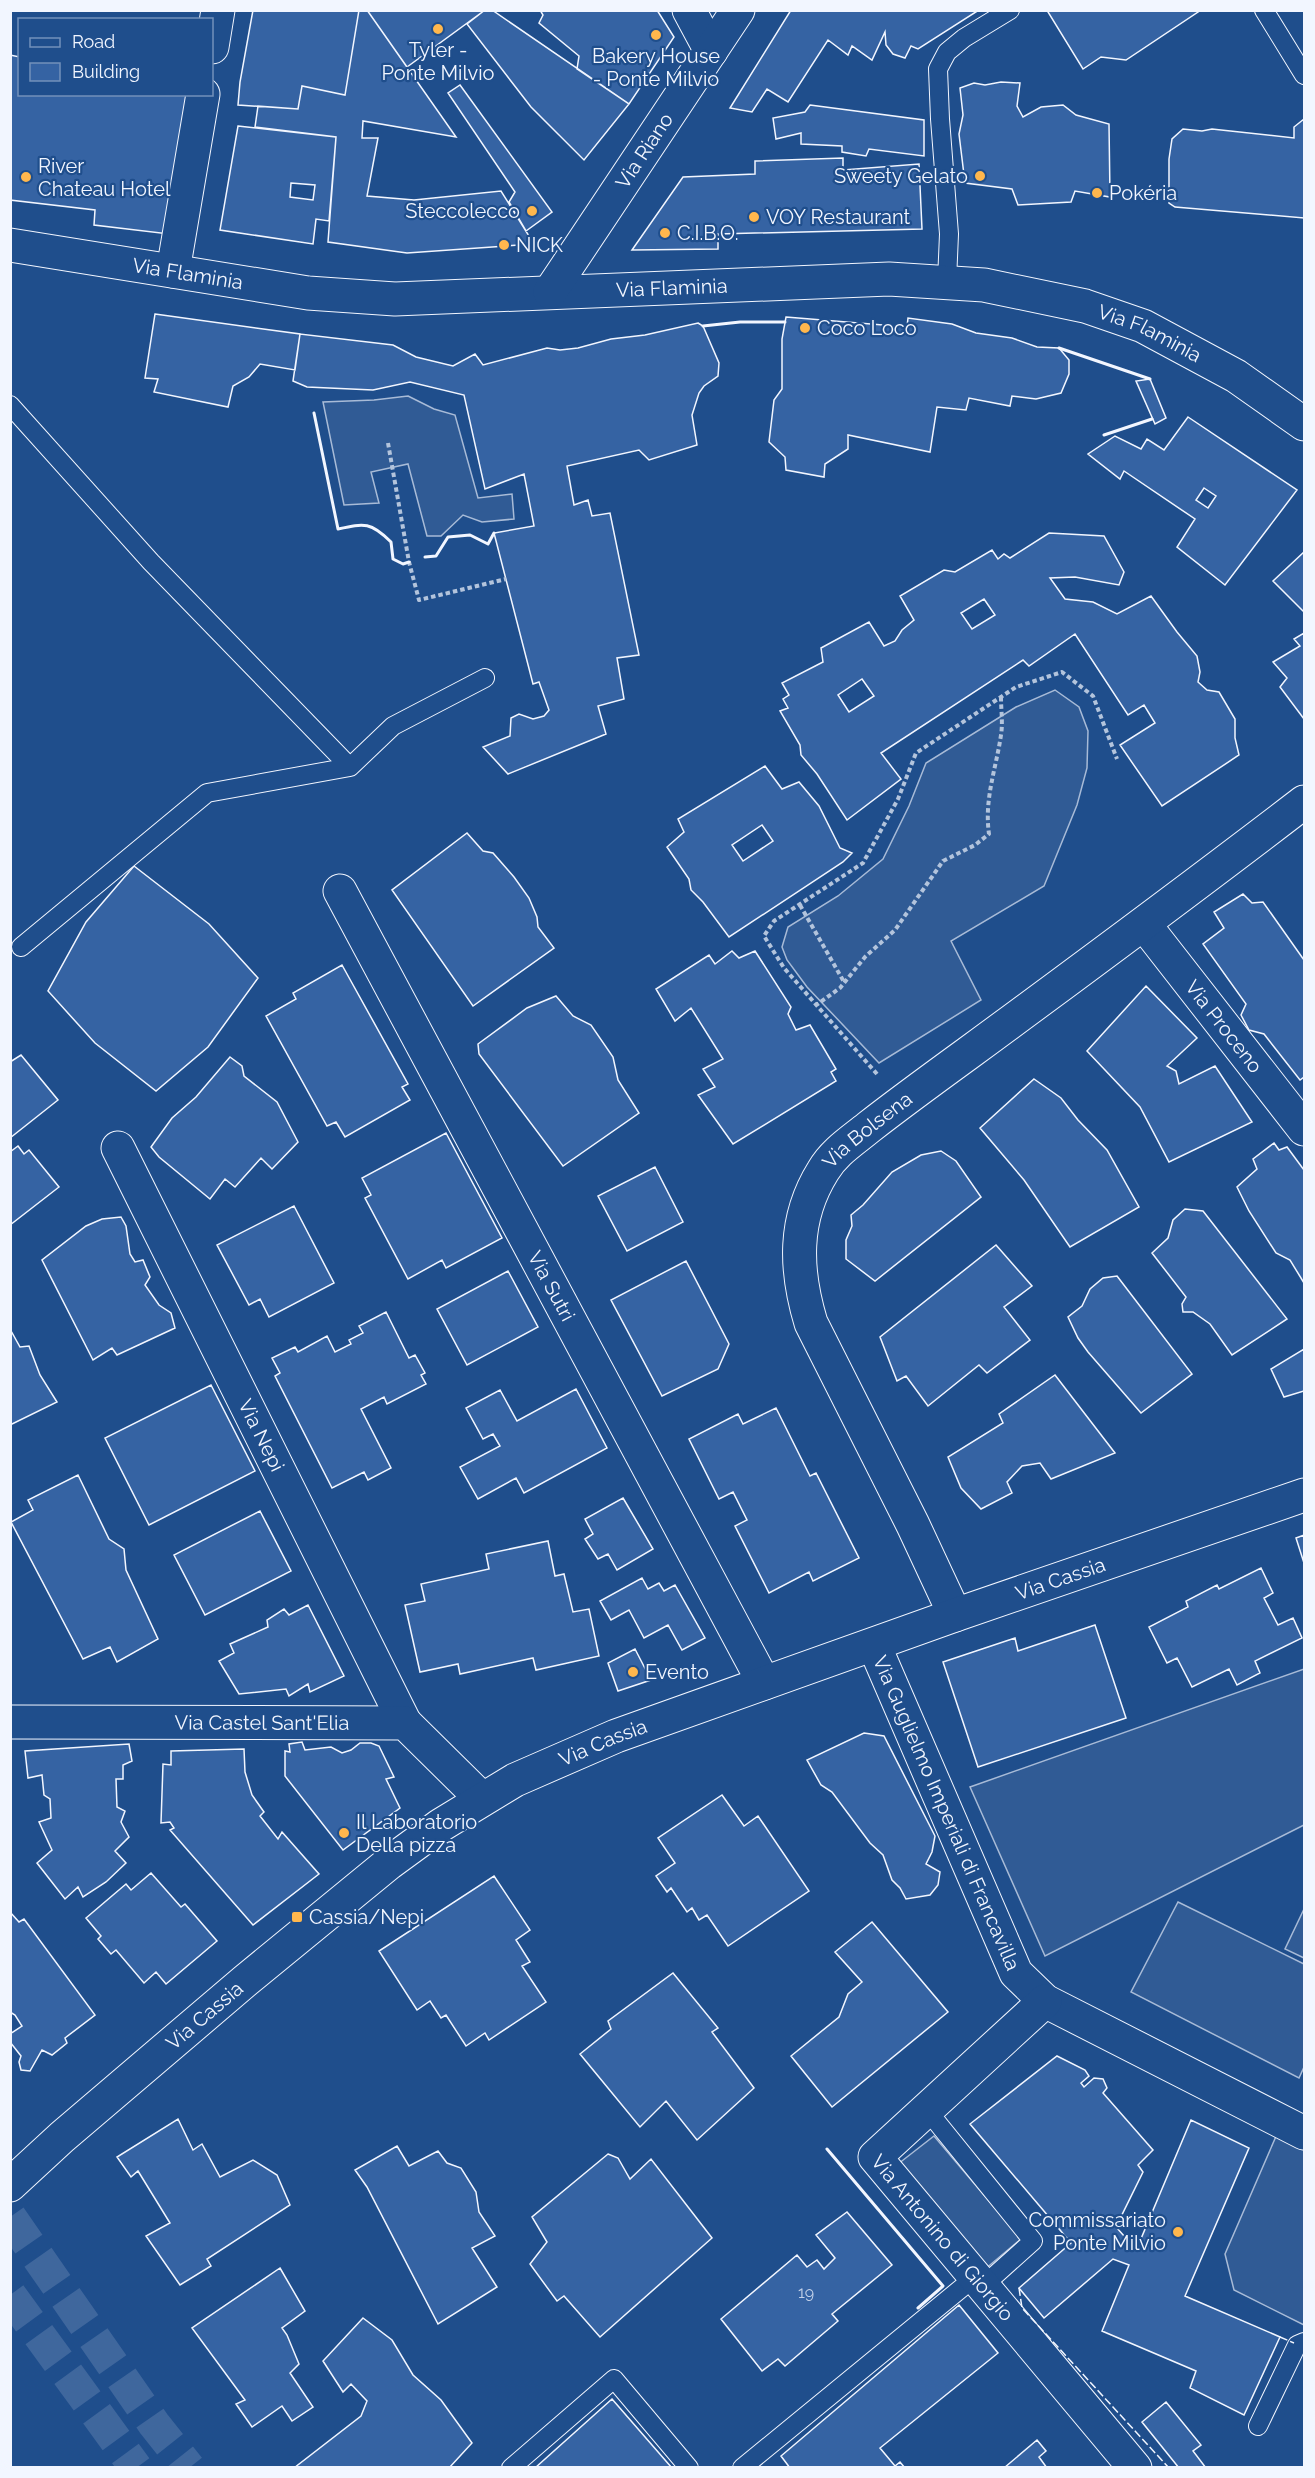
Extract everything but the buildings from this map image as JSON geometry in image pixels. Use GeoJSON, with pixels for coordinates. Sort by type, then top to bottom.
{"type":"FeatureCollection","features":[{"type":"Feature","properties":{"kind":"street"},"geometry":{"type":"LineString","coordinates":[[213,40],[218,10]]}},
{"type":"Feature","properties":{"kind":"street"},"geometry":{"type":"LineString","coordinates":[[688,10],[711,51]]}},
{"type":"Feature","properties":{"kind":"street","name":"Via Riano"},"geometry":{"type":"LineString","coordinates":[[550,292],[711,51],[733,14]]}},
{"type":"Feature","properties":{"kind":"street"},"geometry":{"type":"LineString","coordinates":[[173,271],[203,96]]}},
{"type":"Feature","properties":{"kind":"street","name":"Via Flaminia"},"geometry":{"type":"LineString","coordinates":[[10,245],[308,293],[361,298],[434,299],[550,292],[889,279],[947,281],[1004,288],[1106,312],[1143,326],[1236,376],[1305,424]]}},
{"type":"Feature","properties":{"kind":"street","name":"Via Bolsena"},"geometry":{"type":"LineString","coordinates":[[955,1615],[913,1525],[811,1323],[800,1278],[800,1232],[806,1206],[819,1178],[832,1158],[899,1104],[1305,802]]}},
{"type":"Feature","properties":{"kind":"street","name":"Via Sutri"},"geometry":{"type":"LineString","coordinates":[[340,891],[764,1683]]}},
{"type":"Feature","properties":{"kind":"street","name":"Via Proceno"},"geometry":{"type":"LineString","coordinates":[[1144,924],[1305,1129]]}},
{"type":"Feature","properties":{"kind":"street","name":"Via Nepi"},"geometry":{"type":"LineString","coordinates":[[117,1148],[405,1723]]}},
{"type":"Feature","properties":{"kind":"street","name":"Via Cassia"},"geometry":{"type":"LineString","coordinates":[[10,2185],[62,2137],[245,1981],[389,1863],[441,1825],[515,1780],[570,1755],[764,1683],[1305,1495]]}},
{"type":"Feature","properties":{"kind":"street","name":"Via Guglielmo Imperiali di Francavilla"},"geometry":{"type":"LineString","coordinates":[[874,1645],[1016,1973],[1045,2001],[1305,2133]]}},
{"type":"Feature","properties":{"kind":"street","name":"Via Castel Sant'Elia"},"geometry":{"type":"LineString","coordinates":[[10,1722],[405,1723]]}},
{"type":"Feature","properties":{"kind":"street"},"geometry":{"type":"LineString","coordinates":[[405,1723],[482,1799]]}},
{"type":"Feature","properties":{"kind":"street","name":"Via Antonino di Giorgio"},"geometry":{"type":"LineString","coordinates":[[1045,2001],[875,2157],[1135,2468]]}},
{"type":"Feature","properties":{"kind":"lane"},"geometry":{"type":"LineString","coordinates":[[947,281],[949,234],[938,69],[947,52],[964,38],[1010,10]]}},
{"type":"Feature","properties":{"kind":"lane"},"geometry":{"type":"LineString","coordinates":[[1264,10],[1305,75]]}},
{"type":"Feature","properties":{"kind":"lane"},"geometry":{"type":"LineString","coordinates":[[10,405],[151,561],[350,767]]}},
{"type":"Feature","properties":{"kind":"lane"},"geometry":{"type":"LineString","coordinates":[[21,947],[207,793],[350,767],[393,726],[485,678]]}},
{"type":"Feature","properties":{"kind":"lane"},"geometry":{"type":"LineString","coordinates":[[742,2468],[927,2318],[1033,2241],[927,2110]]}},
{"type":"Feature","properties":{"kind":"lane"},"geometry":{"type":"LineString","coordinates":[[1258,2426],[1297,2345],[1305,2342]]}},
{"type":"Feature","properties":{"kind":"lane"},"geometry":{"type":"LineString","coordinates":[[511,2468],[614,2379],[689,2468]]}},
{"type":"Feature","properties":{"kind":"path"},"geometry":{"type":"LineString","coordinates":[[388,443],[409,562],[419,600],[506,579]]}},
{"type":"Feature","properties":{"kind":"path"},"geometry":{"type":"LineString","coordinates":[[899,1104],[860,1053],[815,1006],[784,968],[764,936],[774,921],[863,863],[898,799],[916,753],[1016,687],[1062,672],[1093,696],[1118,759]]}},
{"type":"Feature","properties":{"kind":"path"},"geometry":{"type":"LineString","coordinates":[[815,1006],[844,982],[865,957],[895,930],[943,861],[975,845],[989,834],[986,816],[990,781],[1001,734],[1001,697]]}},
{"type":"Feature","properties":{"kind":"path"},"geometry":{"type":"LineString","coordinates":[[800,904],[844,982]]}},
{"type":"Feature","properties":{"kind":"shaded area"},"geometry":{"type":"Polygon","coordinates":[[[408,396],[434,409],[455,415],[478,498],[512,494],[514,519],[482,522],[463,515],[441,536],[427,536],[408,464],[371,472],[379,503],[344,505],[323,402],[408,396]]]}},
{"type":"Feature","properties":{"kind":"shaded area"},"geometry":{"type":"Polygon","coordinates":[[[1055,690],[1079,707],[1088,731],[1087,768],[1077,805],[1044,886],[951,941],[981,1000],[879,1063],[807,987],[787,960],[782,947],[788,927],[838,896],[883,859],[909,806],[926,763],[1016,707],[1055,690]]]}},
{"type":"Feature","properties":{"kind":"shaded area"},"geometry":{"type":"Polygon","coordinates":[[[1304,1669],[1304,1825],[1045,1956],[970,1787],[1304,1669]]]}},
{"type":"Feature","properties":{"kind":"shaded area"},"geometry":{"type":"Polygon","coordinates":[[[1178,1902],[1304,1964],[1304,2067],[1299,2078],[1131,1992],[1178,1902]]]}},
{"type":"Feature","properties":{"kind":"shaded area"},"geometry":{"type":"Polygon","coordinates":[[[1304,1909],[1304,1958],[1285,1949],[1304,1909]]]}},
{"type":"Feature","properties":{"kind":"shaded area"},"geometry":{"type":"Polygon","coordinates":[[[1277,2134],[1304,2148],[1304,2325],[1234,2290],[1225,2254],[1277,2134]]]}},
{"type":"Feature","properties":{"kind":"shaded area"},"geometry":{"type":"Polygon","coordinates":[[[934,2136],[1021,2239],[984,2270],[898,2164],[934,2136]]]}},
{"type":"Feature","properties":{"kind":"tunnel"},"geometry":{"type":"LineString","coordinates":[[10,2217],[154,2424],[189,2468]]}},
{"type":"Feature","properties":{"kind":"tunnel"},"geometry":{"type":"LineString","coordinates":[[10,2295],[136,2468]]}},
{"type":"Feature","properties":{"kind":"fence"},"geometry":{"type":"LineString","coordinates":[[1019,2288],[1022,2308],[1169,2468]]}},
{"type":"Feature","properties":{"kind":"fence"},"geometry":{"type":"LineString","coordinates":[[1280,2337],[1294,2343]]}},
{"type":"Feature","properties":{"kind":"wall"},"geometry":{"type":"LineString","coordinates":[[703,326],[740,322],[785,322]]}},
{"type":"Feature","properties":{"kind":"wall"},"geometry":{"type":"LineString","coordinates":[[1059,348],[1150,379]]}},
{"type":"Feature","properties":{"kind":"wall"},"geometry":{"type":"LineString","coordinates":[[314,413],[338,529],[361,525],[373,528],[391,542],[393,559],[403,564],[409,562]]}},
{"type":"Feature","properties":{"kind":"wall"},"geometry":{"type":"LineString","coordinates":[[1104,435],[1152,419]]}},
{"type":"Feature","properties":{"kind":"wall"},"geometry":{"type":"LineString","coordinates":[[425,557],[436,556],[448,537],[470,535],[488,544],[494,533]]}},
{"type":"Feature","properties":{"kind":"wall"},"geometry":{"type":"LineString","coordinates":[[827,2149],[943,2286],[918,2308]]}},
{"type":"Feature","properties":{"kind":"place","name":"Tyler - Ponte Milvio"},"geometry":{"type":"Point","coordinates":[438,29]}},
{"type":"Feature","properties":{"kind":"place","name":"Bakery House - Ponte Milvio"},"geometry":{"type":"Point","coordinates":[656,35]}},
{"type":"Feature","properties":{"kind":"place","name":"Sweety Gelato"},"geometry":{"type":"Point","coordinates":[980,176]}},
{"type":"Feature","properties":{"kind":"place","name":"River Chateau Hotel"},"geometry":{"type":"Point","coordinates":[26,177]}},
{"type":"Feature","properties":{"kind":"place","name":"Pokéria"},"geometry":{"type":"Point","coordinates":[1097,193]}},
{"type":"Feature","properties":{"kind":"place","name":"Steccolecco"},"geometry":{"type":"Point","coordinates":[532,211]}},
{"type":"Feature","properties":{"kind":"place","name":"VOY Restaurant"},"geometry":{"type":"Point","coordinates":[754,217]}},
{"type":"Feature","properties":{"kind":"place","name":"C.I.B.O."},"geometry":{"type":"Point","coordinates":[665,233]}},
{"type":"Feature","properties":{"kind":"place","name":"NICK"},"geometry":{"type":"Point","coordinates":[504,245]}},
{"type":"Feature","properties":{"kind":"place","name":"Coco Loco"},"geometry":{"type":"Point","coordinates":[805,328]}},
{"type":"Feature","properties":{"kind":"place","name":"Evento"},"geometry":{"type":"Point","coordinates":[633,1672]}},
{"type":"Feature","properties":{"kind":"place","name":"Il Laboratorio Della pizza"},"geometry":{"type":"Point","coordinates":[344,1833]}},
{"type":"Feature","properties":{"kind":"place","name":"Cassia/Nepi"},"geometry":{"type":"Point","coordinates":[297,1917]}},
{"type":"Feature","properties":{"kind":"place","name":"Commissariato Ponte Milvio"},"geometry":{"type":"Point","coordinates":[1178,2232]}}]}
